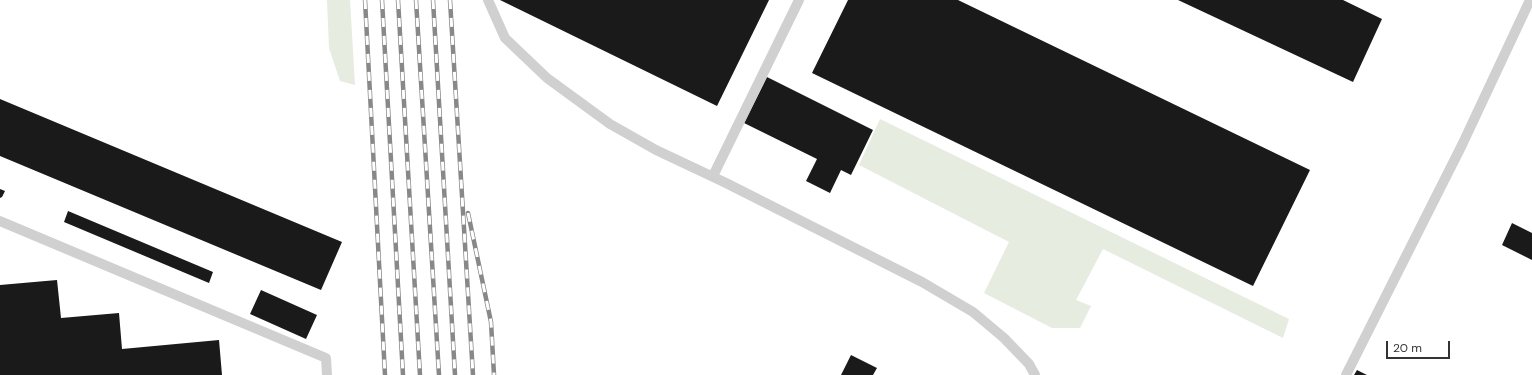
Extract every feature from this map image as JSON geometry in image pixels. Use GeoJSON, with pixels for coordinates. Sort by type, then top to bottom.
{"type":"FeatureCollection","features":[{"type":"Feature","properties":{"kind":"lane"},"geometry":{"type":"LineString","coordinates":[[488,0],[506,38],[547,78],[610,124],[656,150],[712,176],[922,282],[973,312],[1004,338],[1029,364],[1035,375]]}},
{"type":"Feature","properties":{"kind":"lane"},"geometry":{"type":"LineString","coordinates":[[712,176],[799,0]]}},
{"type":"Feature","properties":{"kind":"lane"},"geometry":{"type":"LineString","coordinates":[[1346,375],[1462,145],[1530,0]]}},
{"type":"Feature","properties":{"kind":"lane"},"geometry":{"type":"LineString","coordinates":[[0,221],[326,358],[327,375]]}},
{"type":"Feature","properties":{"kind":"shaded area"},"geometry":{"type":"Polygon","coordinates":[[[327,0],[350,0],[355,85],[340,81],[329,48],[327,0]]]}},
{"type":"Feature","properties":{"kind":"shaded area"},"geometry":{"type":"Polygon","coordinates":[[[880,119],[1289,319],[1283,338],[1103,249],[1076,300],[1091,306],[1080,328],[1052,328],[984,293],[1009,242],[859,165],[880,119]]]}},
{"type":"Feature","properties":{"kind":"building"},"geometry":{"type":"Polygon","coordinates":[[[500,0],[769,0],[717,106],[500,0]]]}},
{"type":"Feature","properties":{"kind":"building"},"geometry":{"type":"Polygon","coordinates":[[[848,0],[958,0],[1310,170],[1253,286],[812,73],[848,0]]]}},
{"type":"Feature","properties":{"kind":"building"},"geometry":{"type":"Polygon","coordinates":[[[1178,0],[1343,0],[1382,19],[1353,82],[1178,0]]]}},
{"type":"Feature","properties":{"kind":"building"},"geometry":{"type":"Polygon","coordinates":[[[767,77],[873,130],[851,175],[841,170],[830,193],[806,181],[817,159],[744,123],[767,77]]]}},
{"type":"Feature","properties":{"kind":"building"},"geometry":{"type":"Polygon","coordinates":[[[0,99],[342,242],[321,290],[0,156],[0,99]]]}},
{"type":"Feature","properties":{"kind":"building"},"geometry":{"type":"Polygon","coordinates":[[[0,189],[5,191],[0,198],[0,189]]]}},
{"type":"Feature","properties":{"kind":"building"},"geometry":{"type":"Polygon","coordinates":[[[68,211],[213,272],[209,283],[64,222],[68,211]]]}},
{"type":"Feature","properties":{"kind":"building"},"geometry":{"type":"Polygon","coordinates":[[[1512,223],[1532,233],[1532,260],[1502,245],[1512,223]]]}},
{"type":"Feature","properties":{"kind":"building"},"geometry":{"type":"Polygon","coordinates":[[[57,280],[61,318],[119,313],[122,349],[219,340],[222,375],[0,375],[0,285],[57,280]]]}},
{"type":"Feature","properties":{"kind":"building"},"geometry":{"type":"Polygon","coordinates":[[[261,290],[317,315],[306,339],[250,314],[261,290]]]}},
{"type":"Feature","properties":{"kind":"building"},"geometry":{"type":"Polygon","coordinates":[[[851,355],[877,368],[873,375],[841,375],[851,355]]]}},
{"type":"Feature","properties":{"kind":"building"},"geometry":{"type":"Polygon","coordinates":[[[1357,370],[1367,375],[1354,375],[1357,370]]]}},
{"type":"Feature","properties":{"kind":"railway"},"geometry":{"type":"LineString","coordinates":[[365,0],[385,375]]}},
{"type":"Feature","properties":{"kind":"railway"},"geometry":{"type":"LineString","coordinates":[[382,0],[403,375]]}},
{"type":"Feature","properties":{"kind":"railway"},"geometry":{"type":"LineString","coordinates":[[398,0],[420,375]]}},
{"type":"Feature","properties":{"kind":"railway"},"geometry":{"type":"LineString","coordinates":[[416,0],[439,375]]}},
{"type":"Feature","properties":{"kind":"railway"},"geometry":{"type":"LineString","coordinates":[[433,0],[455,375]]}},
{"type":"Feature","properties":{"kind":"railway"},"geometry":{"type":"LineString","coordinates":[[450,0],[473,375]]}},
{"type":"Feature","properties":{"kind":"railway"},"geometry":{"type":"LineString","coordinates":[[468,213],[491,322],[494,375]]}}]}
